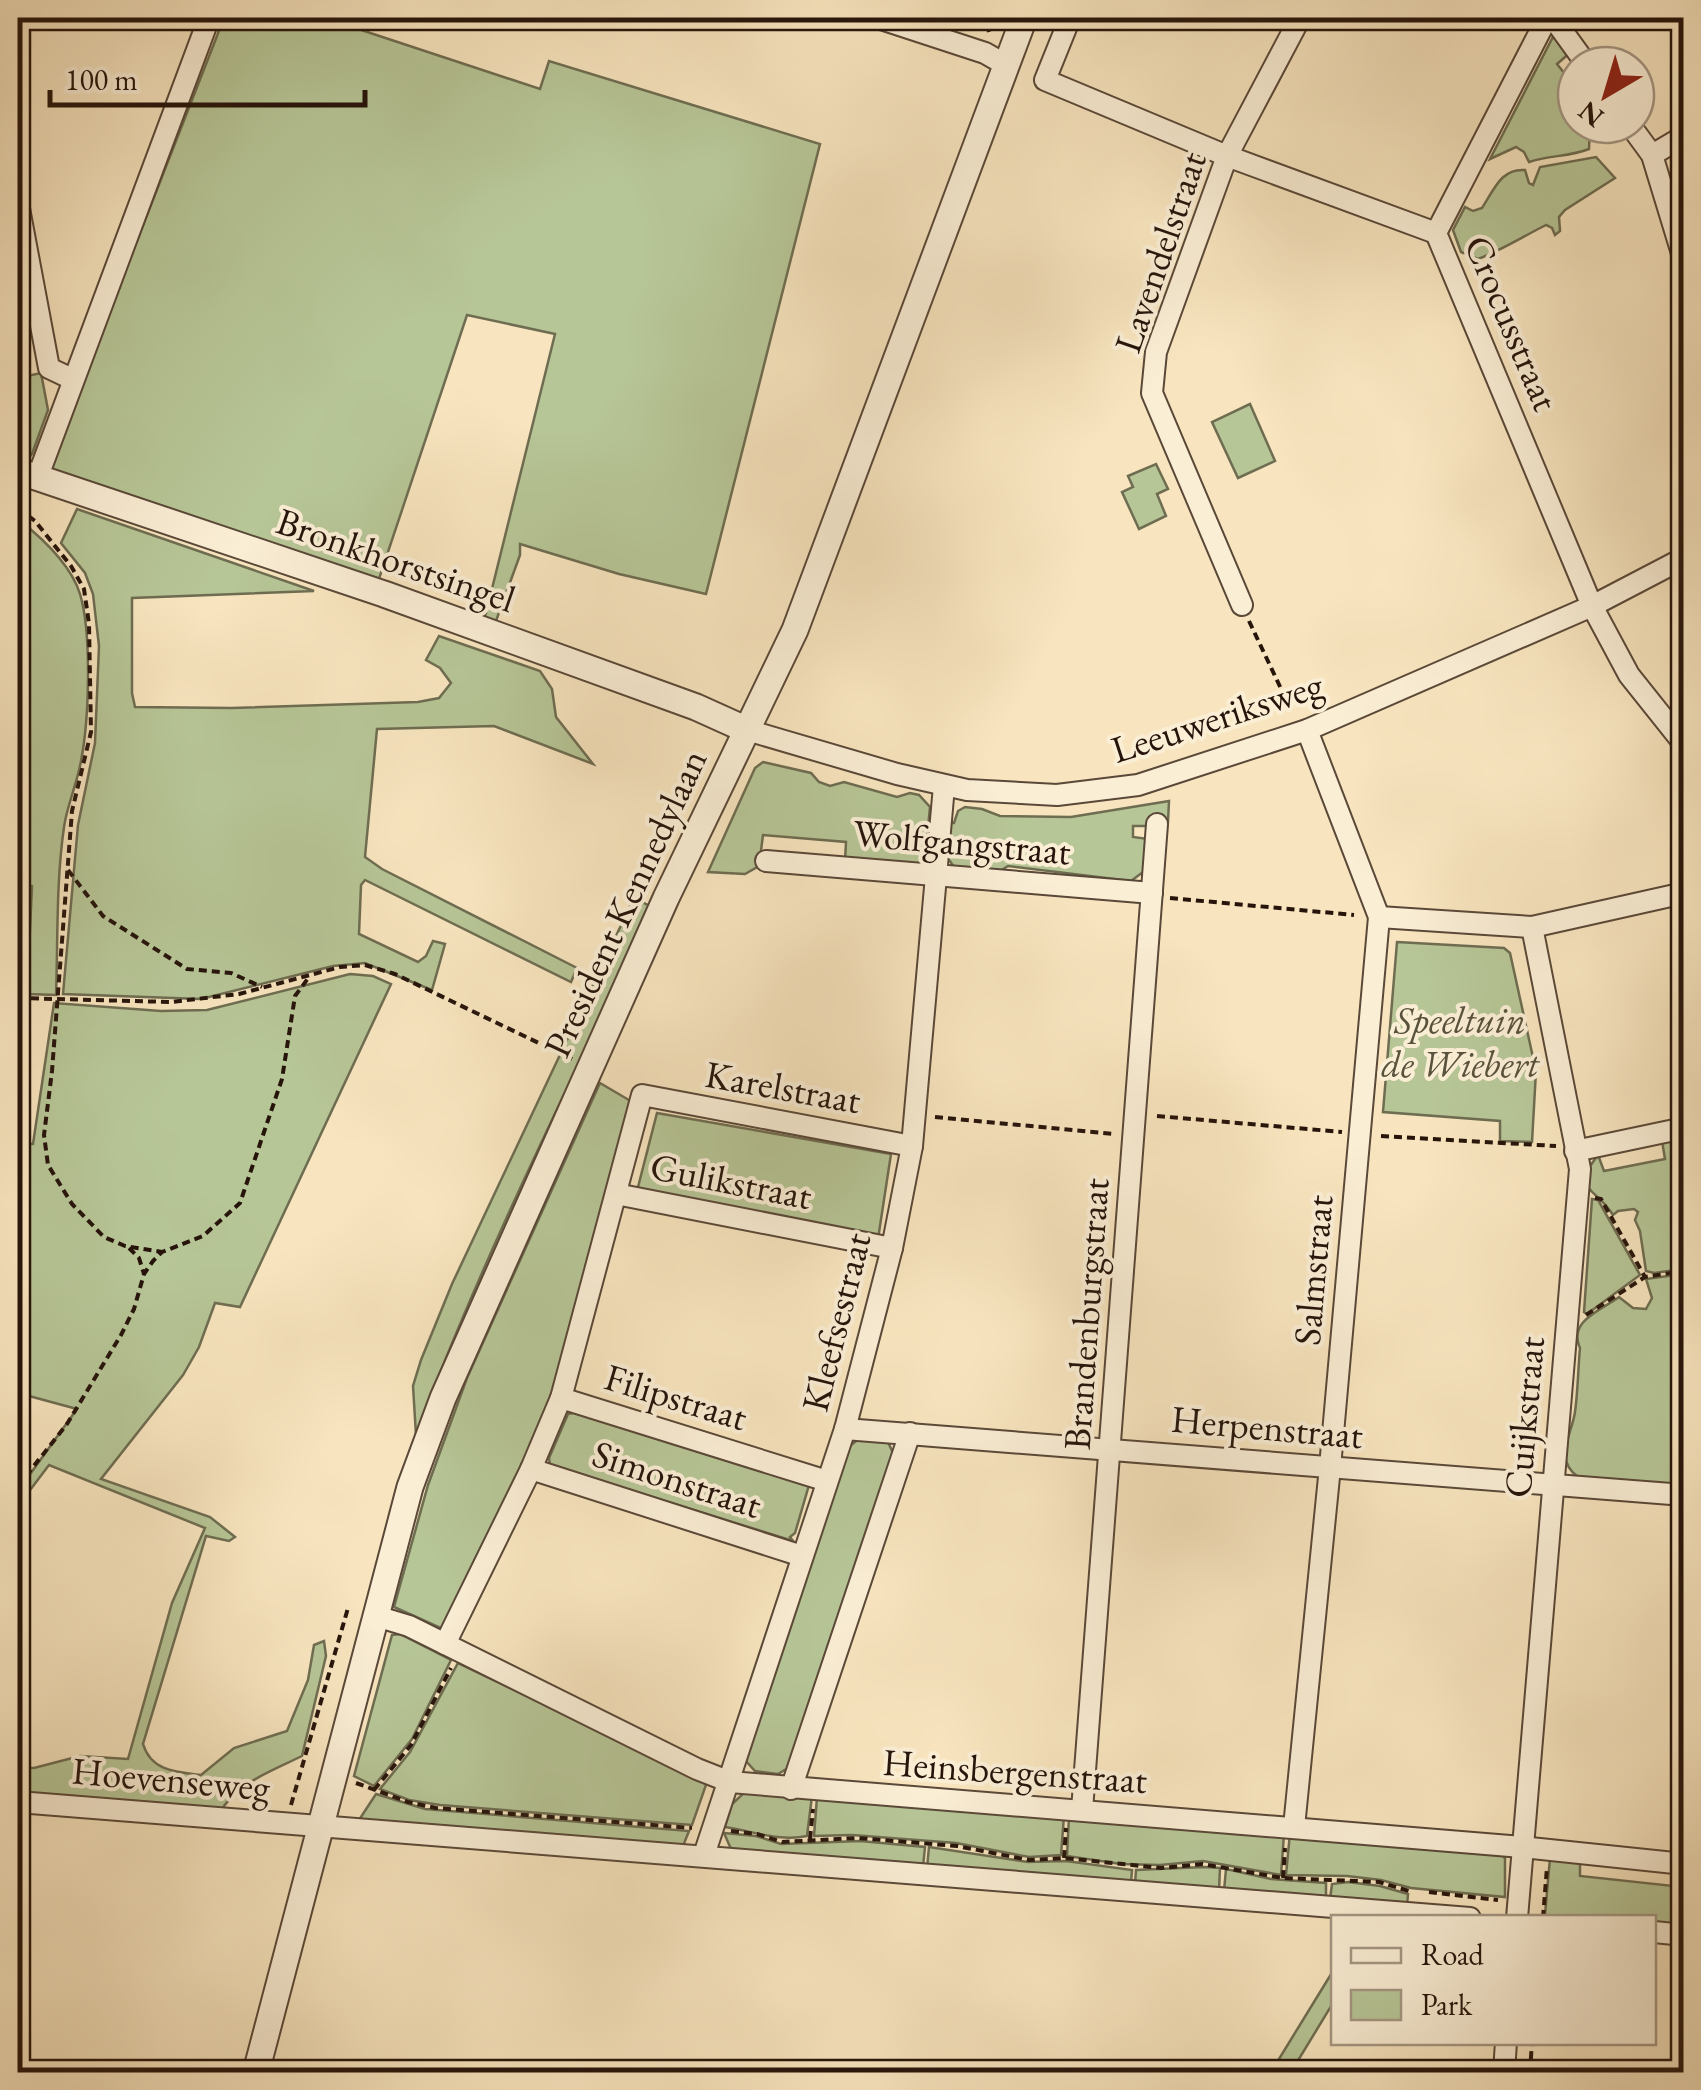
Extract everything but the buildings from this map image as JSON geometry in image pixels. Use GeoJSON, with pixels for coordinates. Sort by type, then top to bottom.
{"type":"FeatureCollection","features":[{"type":"Feature","properties":{"kind":"street"},"geometry":{"type":"LineString","coordinates":[[28,473],[72,380],[209,18]]}},
{"type":"Feature","properties":{"kind":"street"},"geometry":{"type":"LineString","coordinates":[[878,18],[985,53],[1006,65]]}},
{"type":"Feature","properties":{"kind":"street","name":"President Kennedylaan"},"geometry":{"type":"LineString","coordinates":[[256,2072],[410,1487],[443,1398],[666,898],[795,630],[1024,18]]}},
{"type":"Feature","properties":{"kind":"street","name":"Crocusstraat"},"geometry":{"type":"LineString","coordinates":[[1070,18],[1045,80],[1227,156],[1436,233],[1592,606],[1630,676],[1684,744]]}},
{"type":"Feature","properties":{"kind":"street","name":"Lavendelstraat"},"geometry":{"type":"LineString","coordinates":[[1242,605],[1152,392],[1156,352],[1227,156],[1300,18]]}},
{"type":"Feature","properties":{"kind":"street"},"geometry":{"type":"LineString","coordinates":[[1436,233],[1550,18],[1571,45]]}},
{"type":"Feature","properties":{"kind":"street"},"geometry":{"type":"LineString","coordinates":[[1652,154],[1684,136]]}},
{"type":"Feature","properties":{"kind":"street"},"geometry":{"type":"LineString","coordinates":[[1645,145],[1652,154],[1684,260]]}},
{"type":"Feature","properties":{"kind":"street"},"geometry":{"type":"LineString","coordinates":[[18,204],[49,368],[72,380]]}},
{"type":"Feature","properties":{"kind":"street","name":"Bronkhorstsingel"},"geometry":{"type":"LineString","coordinates":[[28,473],[440,614],[696,707],[747,730]]}},
{"type":"Feature","properties":{"kind":"street","name":"Leeuweriksweg"},"geometry":{"type":"LineString","coordinates":[[747,730],[944,786],[1057,795],[1138,785],[1307,730],[1592,606],[1684,558]]}},
{"type":"Feature","properties":{"kind":"street","name":"Salmstraat"},"geometry":{"type":"LineString","coordinates":[[1290,1827],[1330,1468],[1379,917],[1307,730]]}},
{"type":"Feature","properties":{"kind":"street","name":"Kleefsestraat"},"geometry":{"type":"LineString","coordinates":[[704,1855],[845,1430],[892,1248],[912,1146],[944,786]]}},
{"type":"Feature","properties":{"kind":"street","name":"Brandenburgstraat"},"geometry":{"type":"LineString","coordinates":[[1075,1810],[1111,1450],[1157,824]]}},
{"type":"Feature","properties":{"kind":"street","name":"Wolfgangstraat"},"geometry":{"type":"LineString","coordinates":[[766,860],[1152,893]]}},
{"type":"Feature","properties":{"kind":"street"},"geometry":{"type":"LineString","coordinates":[[1379,917],[1532,927],[1684,893]]}},
{"type":"Feature","properties":{"kind":"street","name":"Cuijkstraat"},"geometry":{"type":"LineString","coordinates":[[1517,1915],[1580,1170],[1532,927]]}},
{"type":"Feature","properties":{"kind":"street","name":"Karelstraat"},"geometry":{"type":"LineString","coordinates":[[616,1194],[642,1095],[912,1146]]}},
{"type":"Feature","properties":{"kind":"street"},"geometry":{"type":"LineString","coordinates":[[1575,1151],[1684,1128]]}},
{"type":"Feature","properties":{"kind":"street"},"geometry":{"type":"LineString","coordinates":[[452,1648],[561,1398],[616,1194]]}},
{"type":"Feature","properties":{"kind":"street","name":"Gulikstraat"},"geometry":{"type":"LineString","coordinates":[[616,1194],[892,1248]]}},
{"type":"Feature","properties":{"kind":"street","name":"Filipstraat"},"geometry":{"type":"LineString","coordinates":[[561,1398],[827,1481]]}},
{"type":"Feature","properties":{"kind":"street","name":"Herpenstraat"},"geometry":{"type":"LineString","coordinates":[[845,1430],[1684,1495]]}},
{"type":"Feature","properties":{"kind":"street"},"geometry":{"type":"LineString","coordinates":[[791,1789],[910,1433]]}},
{"type":"Feature","properties":{"kind":"street","name":"Simonstraat"},"geometry":{"type":"LineString","coordinates":[[531,1469],[802,1556]]}},
{"type":"Feature","properties":{"kind":"street","name":"Heinsbergenstraat"},"geometry":{"type":"LineString","coordinates":[[376,1616],[409,1626],[730,1782],[1549,1849],[1684,1864]]}},
{"type":"Feature","properties":{"kind":"street","name":"Hoevenseweg"},"geometry":{"type":"LineString","coordinates":[[18,1802],[319,1826]]}},
{"type":"Feature","properties":{"kind":"street"},"geometry":{"type":"LineString","coordinates":[[319,1826],[1434,1915]]}},
{"type":"Feature","properties":{"kind":"street"},"geometry":{"type":"LineString","coordinates":[[1656,1932],[1684,1935]]}},
{"type":"Feature","properties":{"kind":"street"},"geometry":{"type":"LineString","coordinates":[[1504,2072],[1506,2045]]}},
{"type":"Feature","properties":{"kind":"path"},"geometry":{"type":"LineString","coordinates":[[18,508],[52,540],[84,589],[89,624],[91,732],[72,811],[44,1135],[48,1166],[57,1184],[104,1237],[125,1246],[162,1252]]}},
{"type":"Feature","properties":{"kind":"path"},"geometry":{"type":"LineString","coordinates":[[1242,605],[1295,720],[1307,730]]}},
{"type":"Feature","properties":{"kind":"path"},"geometry":{"type":"LineString","coordinates":[[67,870],[103,916],[187,969],[231,973],[262,987]]}},
{"type":"Feature","properties":{"kind":"path"},"geometry":{"type":"LineString","coordinates":[[1152,893],[1186,901],[1379,917]]}},
{"type":"Feature","properties":{"kind":"path"},"geometry":{"type":"LineString","coordinates":[[18,998],[171,1002],[221,996],[312,974],[366,966],[395,974],[552,1049]]}},
{"type":"Feature","properties":{"kind":"path"},"geometry":{"type":"LineString","coordinates":[[18,1486],[67,1424],[121,1335],[144,1274],[162,1252],[203,1236],[240,1203],[282,1079],[294,996],[312,974]]}},
{"type":"Feature","properties":{"kind":"path"},"geometry":{"type":"LineString","coordinates":[[915,1115],[1134,1136]]}},
{"type":"Feature","properties":{"kind":"path"},"geometry":{"type":"LineString","coordinates":[[1578,1196],[1600,1198],[1644,1277]]}},
{"type":"Feature","properties":{"kind":"path"},"geometry":{"type":"LineString","coordinates":[[125,1246],[138,1258],[144,1274]]}},
{"type":"Feature","properties":{"kind":"path"},"geometry":{"type":"LineString","coordinates":[[1569,1315],[1589,1316],[1644,1277],[1684,1271]]}},
{"type":"Feature","properties":{"kind":"path"},"geometry":{"type":"LineString","coordinates":[[285,1824],[348,1608]]}},
{"type":"Feature","properties":{"kind":"path"},"geometry":{"type":"LineString","coordinates":[[374,1790],[412,1745],[452,1648]]}},
{"type":"Feature","properties":{"kind":"path"},"geometry":{"type":"LineString","coordinates":[[334,1774],[436,1808],[757,1834],[782,1842],[856,1838],[956,1846],[1029,1860],[1064,1858],[1133,1867],[1202,1864],[1283,1878],[1363,1880],[1410,1891]]}},
{"type":"Feature","properties":{"kind":"path"},"geometry":{"type":"LineString","coordinates":[[810,1839],[815,1791]]}},
{"type":"Feature","properties":{"kind":"path"},"geometry":{"type":"LineString","coordinates":[[1064,1858],[1075,1810]]}},
{"type":"Feature","properties":{"kind":"path"},"geometry":{"type":"LineString","coordinates":[[1283,1878],[1290,1827]]}},
{"type":"Feature","properties":{"kind":"path"},"geometry":{"type":"LineString","coordinates":[[1543,1915],[1549,1849]]}},
{"type":"Feature","properties":{"kind":"path"},"geometry":{"type":"LineString","coordinates":[[1428,1892],[1493,1900]]}},
{"type":"Feature","properties":{"kind":"path"},"geometry":{"type":"LineString","coordinates":[[1530,2072],[1532,2045]]}},
{"type":"Feature","properties":{"kind":"green space"},"geometry":{"type":"Polygon","coordinates":[[[224,18],[325,18],[540,89],[549,61],[820,144],[706,594],[619,574],[520,544],[520,555],[496,621],[485,617],[555,334],[467,315],[379,579],[51,470],[49,466],[224,18]]]}},
{"type":"Feature","properties":{"kind":"green space"},"geometry":{"type":"Polygon","coordinates":[[[1556,31],[1567,45],[1556,45],[1556,145],[1589,145],[1589,149],[1529,162],[1516,147],[1490,159],[1556,31]]]}},
{"type":"Feature","properties":{"kind":"green space"},"geometry":{"type":"Polygon","coordinates":[[[1596,157],[1615,178],[1565,210],[1559,217],[1560,231],[1555,235],[1546,225],[1478,259],[1461,252],[1453,230],[1465,207],[1473,211],[1482,208],[1504,176],[1525,170],[1533,185],[1540,167],[1596,157]]]}},
{"type":"Feature","properties":{"kind":"green space"},"geometry":{"type":"Polygon","coordinates":[[[41,373],[48,410],[32,454],[25,462],[18,460],[18,378],[41,373]]]}},
{"type":"Feature","properties":{"kind":"green space"},"geometry":{"type":"Polygon","coordinates":[[[1250,404],[1275,461],[1238,478],[1212,422],[1250,404]]]}},
{"type":"Feature","properties":{"kind":"green space"},"geometry":{"type":"Polygon","coordinates":[[[1156,464],[1168,489],[1157,494],[1166,516],[1139,529],[1122,492],[1133,487],[1128,476],[1156,464]]]}},
{"type":"Feature","properties":{"kind":"green space"},"geometry":{"type":"Polygon","coordinates":[[[77,509],[314,591],[132,598],[135,707],[232,708],[439,698],[451,683],[440,668],[426,660],[439,636],[540,671],[552,689],[556,717],[593,764],[494,726],[377,729],[365,857],[577,968],[571,982],[365,880],[361,885],[359,934],[418,962],[426,956],[433,941],[445,944],[432,990],[365,963],[333,966],[201,999],[63,994],[78,825],[95,743],[99,646],[93,594],[85,573],[61,543],[77,509]]]}},
{"type":"Feature","properties":{"kind":"green space"},"geometry":{"type":"Polygon","coordinates":[[[18,519],[70,573],[80,594],[86,631],[86,723],[61,848],[56,995],[27,994],[32,886],[18,884],[18,519]]]}},
{"type":"Feature","properties":{"kind":"green space"},"geometry":{"type":"Polygon","coordinates":[[[763,762],[811,773],[830,786],[844,782],[897,797],[919,795],[930,807],[923,861],[918,865],[845,861],[846,842],[763,835],[759,866],[745,874],[708,872],[755,768],[763,762]]]}},
{"type":"Feature","properties":{"kind":"green space"},"geometry":{"type":"Polygon","coordinates":[[[1169,801],[1168,822],[1149,821],[1148,826],[1133,826],[1133,837],[1148,839],[1143,872],[1131,881],[1008,866],[997,873],[954,867],[947,857],[950,823],[965,807],[1000,816],[1071,817],[1169,801]]]}},
{"type":"Feature","properties":{"kind":"green space"},"geometry":{"type":"Polygon","coordinates":[[[632,902],[653,908],[499,1235],[416,1435],[413,1386],[421,1360],[452,1284],[632,902]]]}},
{"type":"Feature","properties":{"kind":"green space","name":"Speeltuin de Wiebert"},"geometry":{"type":"Polygon","coordinates":[[[1397,942],[1504,948],[1510,953],[1536,1071],[1532,1142],[1500,1141],[1500,1121],[1383,1112],[1397,942]]]}},
{"type":"Feature","properties":{"kind":"green space"},"geometry":{"type":"Polygon","coordinates":[[[350,974],[373,976],[391,984],[240,1307],[215,1303],[199,1347],[183,1375],[101,1479],[210,1517],[235,1537],[229,1541],[206,1536],[143,1744],[152,1760],[166,1768],[201,1775],[234,1748],[287,1731],[308,1680],[314,1645],[324,1641],[326,1656],[302,1756],[246,1785],[220,1812],[18,1796],[18,1767],[34,1768],[80,1756],[128,1759],[172,1603],[205,1528],[49,1465],[18,1506],[18,1491],[77,1409],[18,1393],[18,1143],[33,1144],[54,1003],[161,1011],[207,1010],[350,974]]]}},
{"type":"Feature","properties":{"kind":"green space"},"geometry":{"type":"Polygon","coordinates":[[[600,1083],[634,1103],[562,1378],[445,1630],[394,1607],[428,1485],[467,1378],[600,1083]]]}},
{"type":"Feature","properties":{"kind":"green space"},"geometry":{"type":"Polygon","coordinates":[[[657,1113],[891,1154],[878,1239],[637,1191],[657,1113]]]}},
{"type":"Feature","properties":{"kind":"green space"},"geometry":{"type":"Polygon","coordinates":[[[1680,1138],[1683,1269],[1654,1273],[1646,1271],[1635,1220],[1638,1212],[1634,1209],[1613,1215],[1587,1186],[1588,1169],[1598,1155],[1604,1171],[1665,1159],[1662,1141],[1680,1138]]]}},
{"type":"Feature","properties":{"kind":"green space"},"geometry":{"type":"Polygon","coordinates":[[[1592,1199],[1598,1200],[1640,1275],[1587,1314],[1584,1312],[1592,1199]]]}},
{"type":"Feature","properties":{"kind":"green space"},"geometry":{"type":"Polygon","coordinates":[[[1683,1274],[1683,1486],[1578,1477],[1565,1454],[1576,1404],[1578,1331],[1588,1318],[1619,1297],[1633,1308],[1646,1309],[1652,1298],[1646,1279],[1683,1274]]]}},
{"type":"Feature","properties":{"kind":"green space"},"geometry":{"type":"Polygon","coordinates":[[[577,1412],[809,1485],[795,1533],[790,1537],[793,1541],[550,1465],[549,1458],[568,1414],[577,1412]]]}},
{"type":"Feature","properties":{"kind":"green space"},"geometry":{"type":"Polygon","coordinates":[[[860,1438],[887,1440],[894,1455],[788,1768],[778,1774],[755,1771],[745,1760],[846,1449],[860,1438]]]}},
{"type":"Feature","properties":{"kind":"green space"},"geometry":{"type":"Polygon","coordinates":[[[400,1634],[451,1660],[412,1739],[374,1786],[354,1776],[392,1635],[400,1634]]]}},
{"type":"Feature","properties":{"kind":"green space"},"geometry":{"type":"Polygon","coordinates":[[[458,1663],[707,1782],[692,1825],[440,1805],[409,1800],[380,1789],[410,1752],[458,1663]]]}},
{"type":"Feature","properties":{"kind":"green space"},"geometry":{"type":"Polygon","coordinates":[[[745,1792],[812,1796],[807,1836],[776,1837],[725,1827],[732,1804],[745,1792]]]}},
{"type":"Feature","properties":{"kind":"green space"},"geometry":{"type":"Polygon","coordinates":[[[376,1794],[425,1809],[689,1831],[683,1846],[359,1820],[376,1794]]]}},
{"type":"Feature","properties":{"kind":"green space"},"geometry":{"type":"Polygon","coordinates":[[[817,1797],[1064,1816],[1061,1855],[1029,1857],[956,1843],[814,1836],[817,1797]]]}},
{"type":"Feature","properties":{"kind":"green space"},"geometry":{"type":"Polygon","coordinates":[[[1069,1817],[1284,1834],[1281,1875],[1203,1861],[1121,1864],[1067,1856],[1069,1817]]]}},
{"type":"Feature","properties":{"kind":"green space"},"geometry":{"type":"Polygon","coordinates":[[[724,1833],[756,1836],[781,1844],[860,1841],[925,1847],[923,1867],[731,1849],[724,1833]]]}},
{"type":"Feature","properties":{"kind":"green space"},"geometry":{"type":"Polygon","coordinates":[[[1290,1833],[1500,1854],[1505,1858],[1505,1897],[1411,1888],[1347,1876],[1286,1875],[1290,1833]]]}},
{"type":"Feature","properties":{"kind":"green space"},"geometry":{"type":"Polygon","coordinates":[[[929,1847],[1028,1862],[1066,1861],[1132,1870],[1131,1883],[927,1868],[929,1847]]]}},
{"type":"Feature","properties":{"kind":"green space"},"geometry":{"type":"Polygon","coordinates":[[[1550,1858],[1580,1861],[1580,1876],[1683,1887],[1683,1926],[1656,1924],[1656,1915],[1545,1915],[1550,1858]]]}},
{"type":"Feature","properties":{"kind":"green space"},"geometry":{"type":"Polygon","coordinates":[[[1220,1868],[1219,1891],[1135,1884],[1136,1870],[1220,1868]]]}},
{"type":"Feature","properties":{"kind":"green space"},"geometry":{"type":"Polygon","coordinates":[[[1226,1869],[1271,1879],[1326,1883],[1326,1900],[1224,1891],[1226,1869]]]}},
{"type":"Feature","properties":{"kind":"green space"},"geometry":{"type":"Polygon","coordinates":[[[1348,1882],[1408,1894],[1407,1906],[1330,1899],[1332,1884],[1348,1882]]]}},
{"type":"Feature","properties":{"kind":"green space"},"geometry":{"type":"Polygon","coordinates":[[[1331,1974],[1331,2006],[1291,2072],[1271,2072],[1331,1974]]]}}]}
